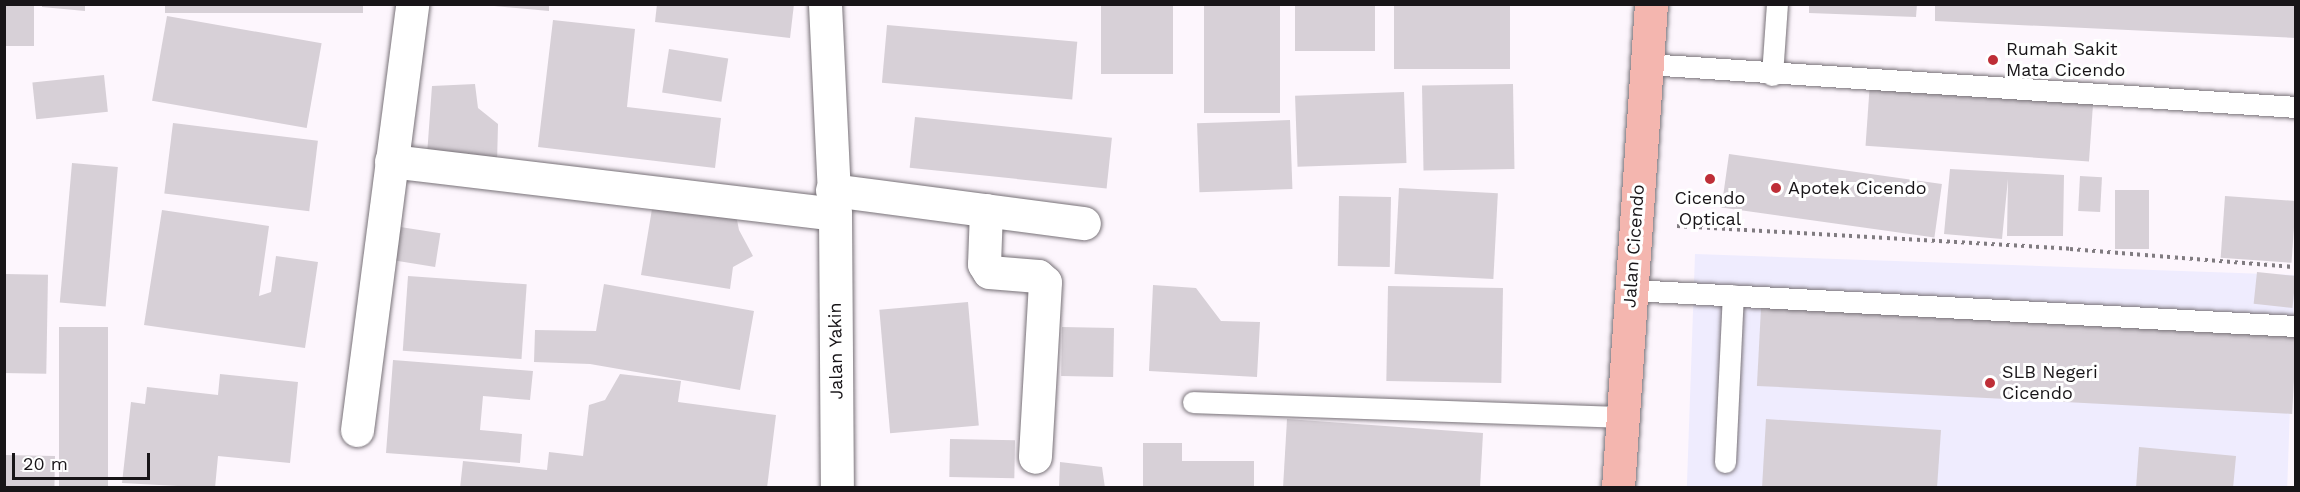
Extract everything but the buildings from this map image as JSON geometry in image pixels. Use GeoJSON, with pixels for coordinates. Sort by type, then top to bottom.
{"type":"FeatureCollection","features":[{"type":"Feature","properties":{"kind":"main road","name":"Jalan Cicendo"},"geometry":{"type":"LineString","coordinates":[[1618,488],[1651,4]]}},
{"type":"Feature","properties":{"kind":"street"},"geometry":{"type":"LineString","coordinates":[[357,430],[412,4]]}},
{"type":"Feature","properties":{"kind":"street","name":"Jalan Yakin"},"geometry":{"type":"LineString","coordinates":[[825,4],[833,202],[837,488]]}},
{"type":"Feature","properties":{"kind":"street"},"geometry":{"type":"LineString","coordinates":[[391,160],[833,202],[986,210],[1084,223]]}},
{"type":"Feature","properties":{"kind":"street"},"geometry":{"type":"LineString","coordinates":[[986,210],[984,264],[989,272],[1038,276],[1045,282],[1035,457]]}},
{"type":"Feature","properties":{"kind":"lane"},"geometry":{"type":"LineString","coordinates":[[1772,75],[1777,4]]}},
{"type":"Feature","properties":{"kind":"lane"},"geometry":{"type":"LineString","coordinates":[[1647,64],[1772,75],[2295,107]]}},
{"type":"Feature","properties":{"kind":"lane"},"geometry":{"type":"LineString","coordinates":[[1630,290],[2295,326]]}},
{"type":"Feature","properties":{"kind":"lane"},"geometry":{"type":"LineString","coordinates":[[1725,462],[1733,295]]}},
{"type":"Feature","properties":{"kind":"lane"},"geometry":{"type":"LineString","coordinates":[[1193,402],[1623,417]]}},
{"type":"Feature","properties":{"kind":"path"},"geometry":{"type":"LineString","coordinates":[[1635,224],[2070,249],[2295,267]]}},
{"type":"Feature","properties":{"kind":"shaded area","name":"SLB Negeri Cicendo"},"geometry":{"type":"Polygon","coordinates":[[[1695,254],[2295,275],[2287,488],[1687,488],[1695,254]]]}},
{"type":"Feature","properties":{"kind":"place","name":"Rumah Sakit Mata Cicendo"},"geometry":{"type":"Point","coordinates":[1993,60]}},
{"type":"Feature","properties":{"kind":"place","name":"Cicendo Optical"},"geometry":{"type":"Point","coordinates":[1710,179]}},
{"type":"Feature","properties":{"kind":"place","name":"Apotek Cicendo"},"geometry":{"type":"Point","coordinates":[1776,188]}},
{"type":"Feature","properties":{"kind":"place","name":"SLB Negeri Cicendo"},"geometry":{"type":"Point","coordinates":[1990,383]}}]}
